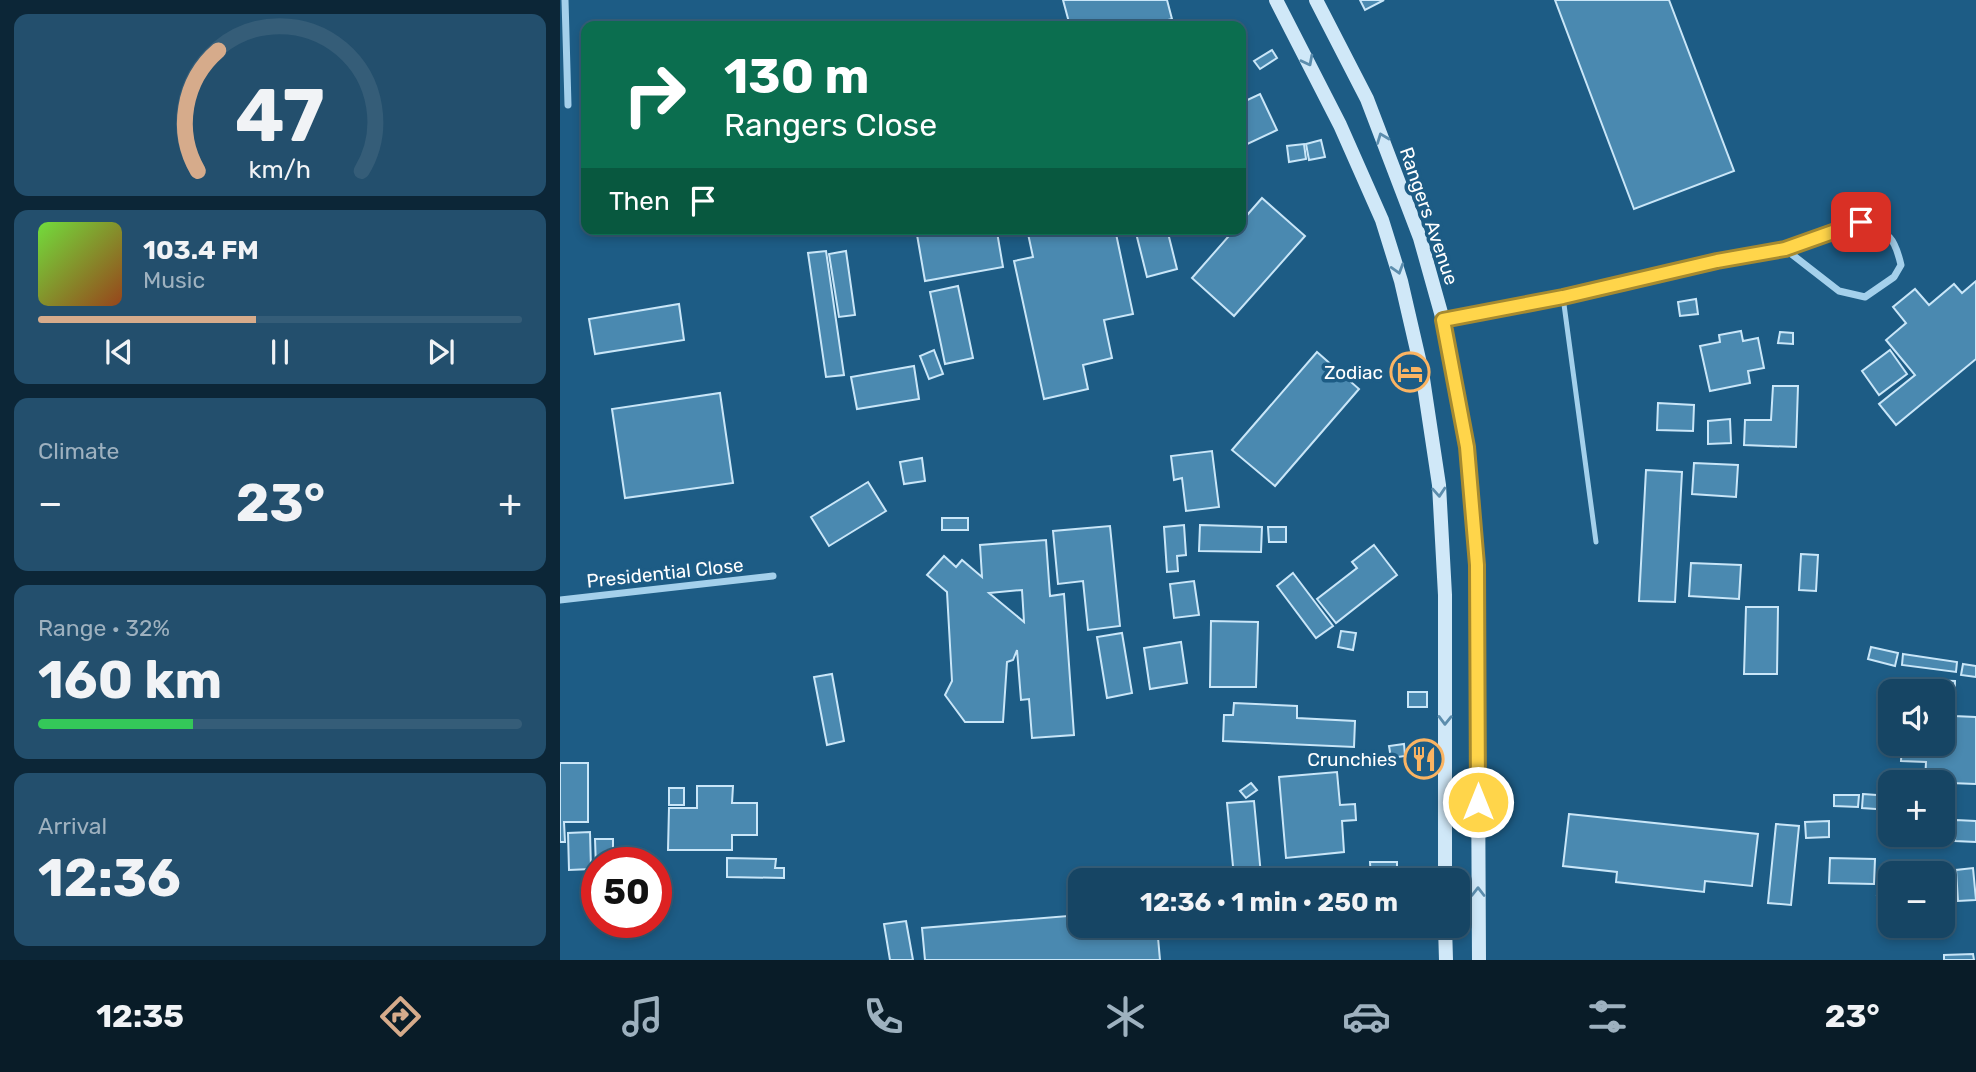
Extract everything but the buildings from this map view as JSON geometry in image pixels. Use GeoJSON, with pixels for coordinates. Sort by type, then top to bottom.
{"type":"FeatureCollection","features":[{"type":"Feature","properties":{"kind":"main road"},"geometry":{"type":"LineString","coordinates":[[1276,0],[1340,125],[1382,220],[1402,281],[1422,372],[1439,485],[1445,595],[1445,868]]}},
{"type":"Feature","properties":{"kind":"main road","name":"Rangers Avenue"},"geometry":{"type":"LineString","coordinates":[[1316,0],[1367,99],[1420,238],[1443,320],[1467,447],[1477,565],[1479,960]]}},
{"type":"Feature","properties":{"kind":"main road"},"geometry":{"type":"LineString","coordinates":[[1445,938],[1446,960]]}},
{"type":"Feature","properties":{"kind":"street"},"geometry":{"type":"LineString","coordinates":[[565,0],[568,105]]}},
{"type":"Feature","properties":{"kind":"street"},"geometry":{"type":"LineString","coordinates":[[1443,320],[1785,249],[1861,222],[1885,232],[1896,244],[1901,265],[1894,277],[1865,297],[1839,291],[1785,249]]}},
{"type":"Feature","properties":{"kind":"street","name":"Presidential Close"},"geometry":{"type":"LineString","coordinates":[[560,600],[772,576]]}},
{"type":"Feature","properties":{"kind":"lane"},"geometry":{"type":"LineString","coordinates":[[1563,297],[1596,542]]}},
{"type":"Feature","properties":{"kind":"place","name":"Zodiac"},"geometry":{"type":"Point","coordinates":[1410,372]}},
{"type":"Feature","properties":{"kind":"place","name":"Crunchies"},"geometry":{"type":"Point","coordinates":[1424,759]}},
{"type":"Feature","properties":{"kind":"route"},"geometry":{"type":"LineString","coordinates":[[1478,802],[1477,565],[1467,447],[1443,320],[1785,249],[1861,222]]}}]}
